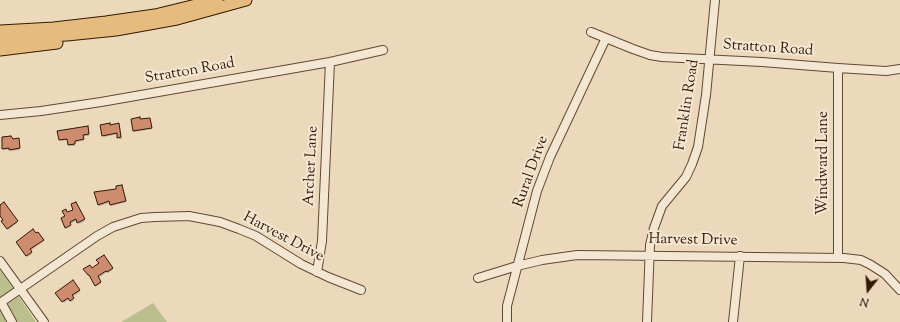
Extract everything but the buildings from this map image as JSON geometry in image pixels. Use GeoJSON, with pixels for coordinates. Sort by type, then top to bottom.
{"type":"FeatureCollection","features":[{"type":"Feature","properties":{"kind":"highway"},"geometry":{"type":"LineString","coordinates":[[0,31],[54,28],[155,15],[216,0]]}},
{"type":"Feature","properties":{"kind":"highway"},"geometry":{"type":"LineString","coordinates":[[0,50],[72,41],[116,30],[183,17],[246,0]]}},
{"type":"Feature","properties":{"kind":"highway"},"geometry":{"type":"LineString","coordinates":[[0,39],[68,35],[116,30]]}},
{"type":"Feature","properties":{"kind":"street","name":"Franklin Road"},"geometry":{"type":"LineString","coordinates":[[646,322],[650,245],[658,215],[671,194],[686,177],[698,147],[704,110],[715,0]]}},
{"type":"Feature","properties":{"kind":"street","name":"Stratton Road"},"geometry":{"type":"LineString","coordinates":[[590,32],[650,55],[886,71],[900,69]]}},
{"type":"Feature","properties":{"kind":"street","name":"Rural Drive"},"geometry":{"type":"LineString","coordinates":[[507,322],[507,306],[537,191],[550,157],[606,38]]}},
{"type":"Feature","properties":{"kind":"street","name":"Stratton Road"},"geometry":{"type":"LineString","coordinates":[[0,115],[41,111],[101,102],[330,62],[383,50]]}},
{"type":"Feature","properties":{"kind":"street","name":"Archer Lane"},"geometry":{"type":"LineString","coordinates":[[317,272],[322,241],[330,62]]}},
{"type":"Feature","properties":{"kind":"street","name":"Windward Lane"},"geometry":{"type":"LineString","coordinates":[[838,68],[838,258]]}},
{"type":"Feature","properties":{"kind":"street","name":"Harvest Drive"},"geometry":{"type":"LineString","coordinates":[[0,302],[97,236],[113,227],[141,218],[155,217],[189,216],[220,222],[256,236],[301,264],[361,290]]}},
{"type":"Feature","properties":{"kind":"street","name":"Harvest Drive"},"geometry":{"type":"LineString","coordinates":[[478,278],[542,260],[577,255],[838,258],[860,260],[872,265],[885,274],[900,290]]}},
{"type":"Feature","properties":{"kind":"street"},"geometry":{"type":"LineString","coordinates":[[733,322],[740,256]]}},
{"type":"Feature","properties":{"kind":"street"},"geometry":{"type":"LineString","coordinates":[[0,261],[44,322]]}},
{"type":"Feature","properties":{"kind":"street"},"geometry":{"type":"LineString","coordinates":[[0,302],[12,322]]}},
{"type":"Feature","properties":{"kind":"green space"},"geometry":{"type":"Polygon","coordinates":[[[0,270],[9,282],[36,322],[0,322],[0,270]]]}},
{"type":"Feature","properties":{"kind":"green space"},"geometry":{"type":"Polygon","coordinates":[[[153,303],[167,322],[121,322],[153,303]]]}}]}
